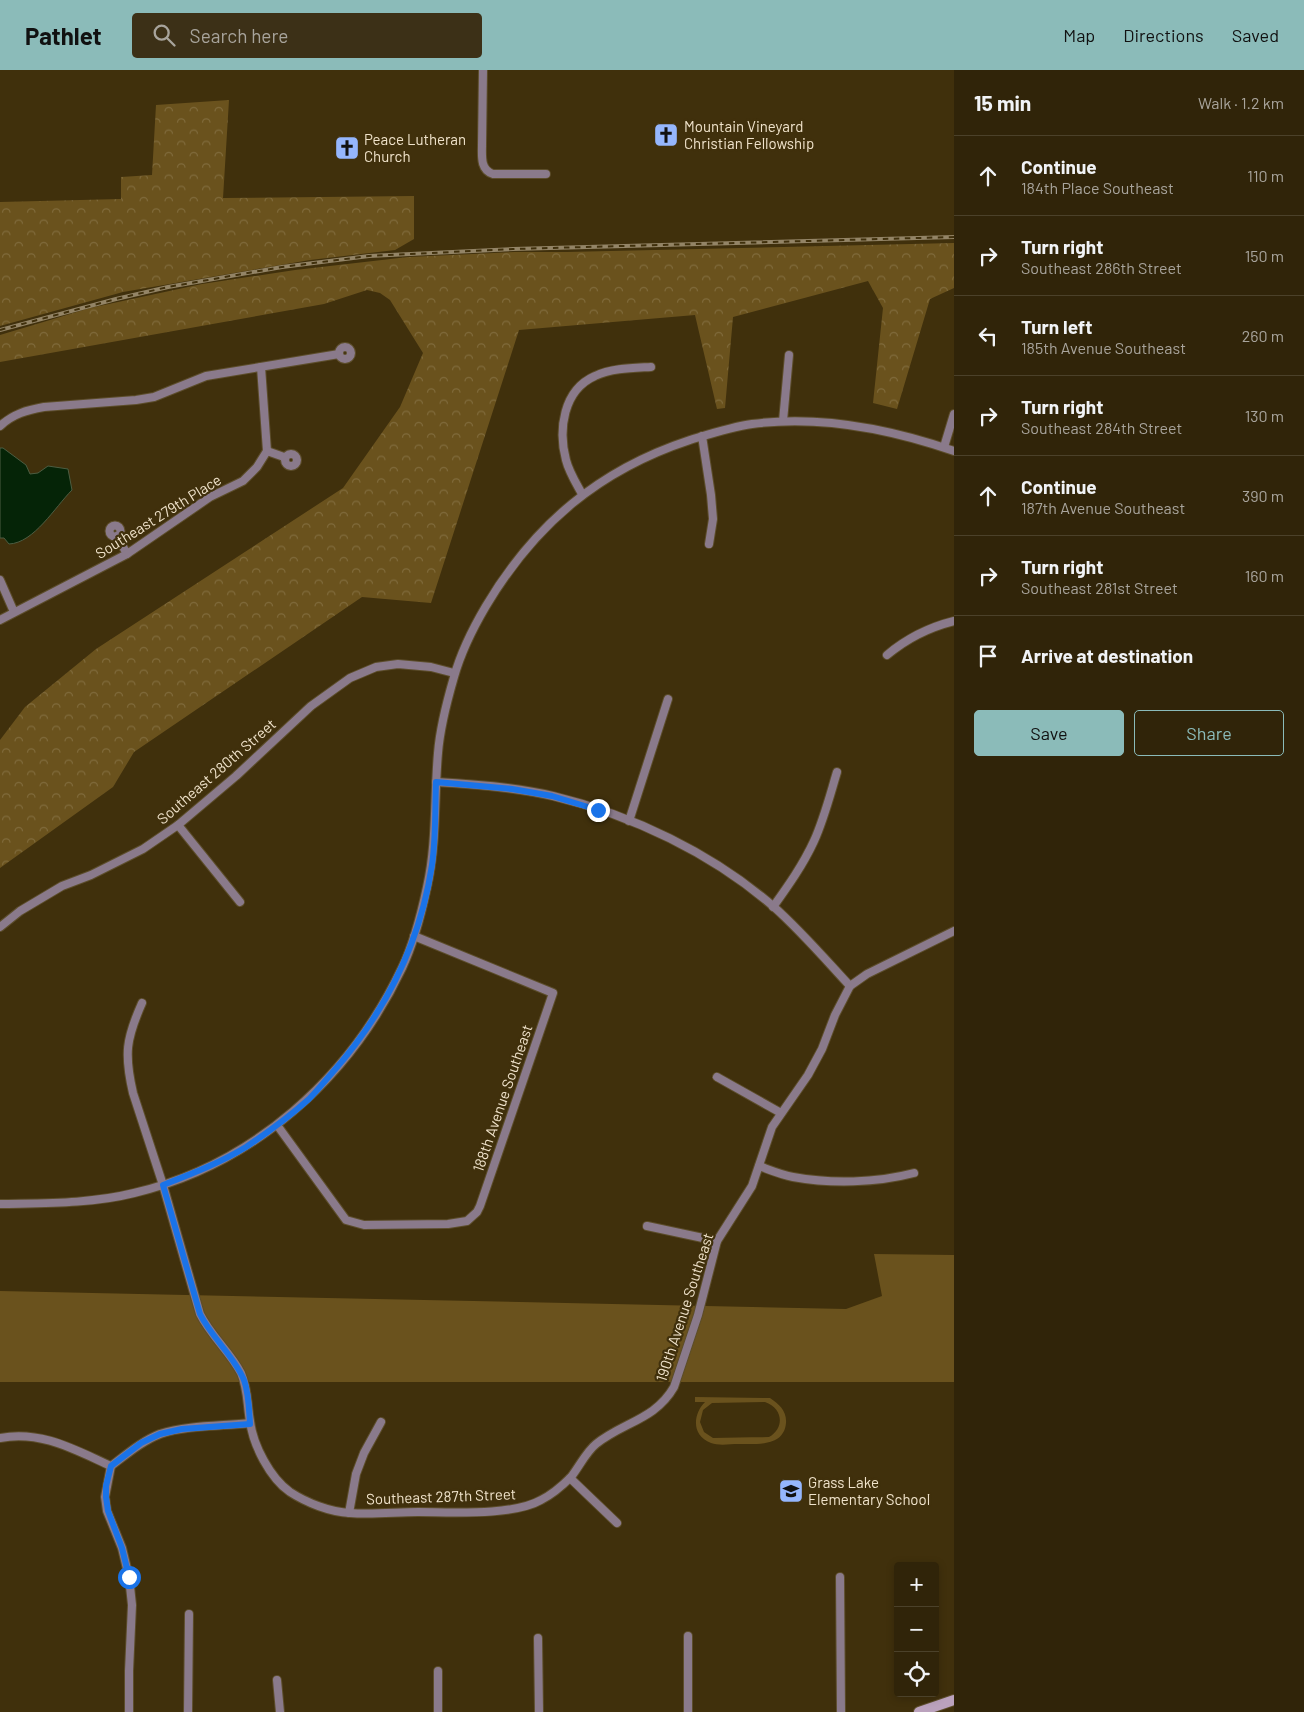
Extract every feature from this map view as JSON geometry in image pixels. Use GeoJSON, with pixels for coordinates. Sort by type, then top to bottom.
{"type":"FeatureCollection","features":[{"type":"Feature","properties":{"kind":"street"},"geometry":{"type":"LineString","coordinates":[[483,70],[482,157],[485,168],[492,174],[546,174]]}},
{"type":"Feature","properties":{"kind":"street"},"geometry":{"type":"LineString","coordinates":[[0,425],[18,413],[44,406],[154,398],[206,376],[339,354]]}},
{"type":"Feature","properties":{"kind":"street"},"geometry":{"type":"LineString","coordinates":[[783,421],[788,355]]}},
{"type":"Feature","properties":{"kind":"street"},"geometry":{"type":"LineString","coordinates":[[261,367],[267,451],[284,458]]}},
{"type":"Feature","properties":{"kind":"street"},"geometry":{"type":"LineString","coordinates":[[582,494],[566,462],[563,447],[564,416],[568,403],[576,390],[586,380],[596,375],[612,370],[652,367]]}},
{"type":"Feature","properties":{"kind":"street"},"geometry":{"type":"LineString","coordinates":[[944,448],[954,414]]}},
{"type":"Feature","properties":{"kind":"street"},"geometry":{"type":"LineString","coordinates":[[0,1204],[74,1202],[113,1197],[163,1185],[207,1167],[244,1148],[277,1125],[310,1098],[352,1050],[381,1009],[403,966],[414,936],[432,865],[438,752],[454,673],[473,629],[497,588],[524,551],[552,520],[582,494],[609,476],[652,455],[702,436],[751,424],[783,421],[850,424],[880,429],[954,451]]}},
{"type":"Feature","properties":{"kind":"street"},"geometry":{"type":"LineString","coordinates":[[702,436],[713,519],[709,544]]}},
{"type":"Feature","properties":{"kind":"street","name":"Southeast 279th Place"},"geometry":{"type":"LineString","coordinates":[[0,620],[127,554],[210,497],[243,480],[257,467],[267,451]]}},
{"type":"Feature","properties":{"kind":"street"},"geometry":{"type":"LineString","coordinates":[[118,536],[127,554]]}},
{"type":"Feature","properties":{"kind":"street"},"geometry":{"type":"LineString","coordinates":[[0,580],[14,612]]}},
{"type":"Feature","properties":{"kind":"street"},"geometry":{"type":"LineString","coordinates":[[887,654],[900,643],[929,629],[954,621]]}},
{"type":"Feature","properties":{"kind":"street","name":"Southeast 280th Street"},"geometry":{"type":"LineString","coordinates":[[0,927],[20,911],[62,886],[143,849],[178,825],[236,776],[311,706],[360,673],[376,667],[413,664],[454,673]]}},
{"type":"Feature","properties":{"kind":"street"},"geometry":{"type":"LineString","coordinates":[[629,821],[668,699]]}},
{"type":"Feature","properties":{"kind":"street"},"geometry":{"type":"LineString","coordinates":[[773,906],[796,874],[814,841],[837,772]]}},
{"type":"Feature","properties":{"kind":"street"},"geometry":{"type":"LineString","coordinates":[[436,782],[512,789],[552,796],[629,821],[665,837],[715,864],[773,906],[804,936],[850,986],[867,974],[954,931]]}},
{"type":"Feature","properties":{"kind":"street"},"geometry":{"type":"LineString","coordinates":[[178,825],[240,902]]}},
{"type":"Feature","properties":{"kind":"street","name":"188th Avenue Southeast"},"geometry":{"type":"LineString","coordinates":[[277,1125],[346,1220],[364,1225],[448,1224],[467,1221],[477,1212],[553,993],[414,936]]}},
{"type":"Feature","properties":{"kind":"street","name":"190th Avenue Southeast"},"geometry":{"type":"LineString","coordinates":[[668,1397],[674,1387],[698,1315],[717,1240],[752,1186],[772,1127],[818,1058],[850,986]]}},
{"type":"Feature","properties":{"kind":"street","name":"Southeast 287th Street"},"geometry":{"type":"LineString","coordinates":[[142,1003],[131,1028],[127,1050],[133,1093],[163,1185],[200,1314],[206,1327],[234,1363],[244,1380],[248,1398],[250,1424],[263,1461],[278,1481],[290,1492],[321,1507],[349,1513],[504,1511],[523,1507],[541,1501],[570,1478],[595,1444],[649,1414],[668,1397]]}},
{"type":"Feature","properties":{"kind":"street"},"geometry":{"type":"LineString","coordinates":[[717,1077],[781,1113]]}},
{"type":"Feature","properties":{"kind":"street"},"geometry":{"type":"LineString","coordinates":[[760,1166],[792,1177],[839,1181],[878,1180],[914,1173]]}},
{"type":"Feature","properties":{"kind":"street"},"geometry":{"type":"LineString","coordinates":[[647,1226],[717,1240]]}},
{"type":"Feature","properties":{"kind":"street"},"geometry":{"type":"LineString","coordinates":[[349,1513],[356,1474],[364,1453],[381,1422]]}},
{"type":"Feature","properties":{"kind":"street"},"geometry":{"type":"LineString","coordinates":[[129,1712],[132,1605],[129,1577],[122,1548],[108,1511],[106,1486],[111,1466],[141,1443],[160,1434],[182,1429],[250,1424]]}},
{"type":"Feature","properties":{"kind":"street"},"geometry":{"type":"LineString","coordinates":[[0,1438],[24,1435],[38,1437],[111,1466]]}},
{"type":"Feature","properties":{"kind":"street"},"geometry":{"type":"LineString","coordinates":[[570,1478],[617,1523]]}},
{"type":"Feature","properties":{"kind":"street"},"geometry":{"type":"LineString","coordinates":[[840,1578],[841,1712]]}},
{"type":"Feature","properties":{"kind":"street"},"geometry":{"type":"LineString","coordinates":[[188,1712],[189,1614]]}},
{"type":"Feature","properties":{"kind":"street"},"geometry":{"type":"LineString","coordinates":[[688,1636],[688,1712]]}},
{"type":"Feature","properties":{"kind":"street"},"geometry":{"type":"LineString","coordinates":[[538,1638],[539,1712]]}},
{"type":"Feature","properties":{"kind":"street"},"geometry":{"type":"LineString","coordinates":[[438,1671],[438,1712]]}},
{"type":"Feature","properties":{"kind":"street"},"geometry":{"type":"LineString","coordinates":[[277,1680],[280,1712]]}},
{"type":"Feature","properties":{"kind":"street"},"geometry":{"type":"LineString","coordinates":[[919,1712],[954,1700]]}},
{"type":"Feature","properties":{"kind":"green space"},"geometry":{"type":"Polygon","coordinates":[[[229,100],[223,198],[414,196],[414,239],[395,250],[310,260],[123,292],[0,326],[0,202],[121,199],[121,177],[152,175],[156,105],[229,100]]]}},
{"type":"Feature","properties":{"kind":"green space"},"geometry":{"type":"Polygon","coordinates":[[[954,243],[954,288],[930,299],[897,409],[873,403],[883,308],[868,281],[733,317],[725,408],[717,409],[695,315],[519,330],[431,603],[362,597],[134,752],[113,787],[0,868],[0,740],[25,707],[96,649],[343,488],[400,407],[423,353],[390,300],[380,293],[367,290],[324,304],[0,362],[0,335],[90,308],[202,284],[295,270],[408,257],[515,252],[954,243]]]}},
{"type":"Feature","properties":{"kind":"green space"},"geometry":{"type":"Polygon","coordinates":[[[874,1254],[954,1255],[954,1382],[0,1382],[0,1291],[846,1309],[882,1296],[874,1254]]]}},
{"type":"Feature","properties":{"kind":"green space"},"geometry":{"type":"Polygon","coordinates":[[[695,1397],[770,1398],[784,1411],[786,1423],[784,1431],[775,1440],[761,1444],[724,1445],[711,1443],[700,1435],[696,1424],[698,1412],[705,1402],[695,1402],[695,1397]],[[765,1402],[712,1403],[703,1410],[700,1422],[704,1432],[713,1438],[769,1437],[778,1429],[780,1424],[778,1413],[771,1405],[765,1402]]]}},
{"type":"Feature","properties":{"kind":"shaded area"},"geometry":{"type":"Polygon","coordinates":[[[0,448],[3,448],[26,465],[30,474],[38,473],[48,466],[68,469],[72,490],[44,523],[27,538],[9,544],[4,538],[0,538],[0,448]]]}},
{"type":"Feature","properties":{"kind":"railway"},"geometry":{"type":"LineString","coordinates":[[0,330],[168,287],[282,267],[369,256],[513,249],[954,237]]}},
{"type":"Feature","properties":{"kind":"place","name":"Mountain Vineyard Christian Fellowship"},"geometry":{"type":"Point","coordinates":[666,135]}},
{"type":"Feature","properties":{"kind":"place","name":"Peace Lutheran Church"},"geometry":{"type":"Point","coordinates":[347,148]}},
{"type":"Feature","properties":{"kind":"place","name":"Grass Lake Elementary School"},"geometry":{"type":"Point","coordinates":[791,1491]}},
{"type":"Feature","properties":{"kind":"route"},"geometry":{"type":"LineString","coordinates":[[129,1577],[122,1548],[108,1511],[106,1486],[111,1466],[141,1443],[160,1434],[182,1429],[250,1424],[248,1398],[244,1380],[234,1363],[206,1327],[200,1314],[163,1185],[207,1167],[244,1148],[277,1125],[310,1098],[368,1029],[381,1009],[403,966],[414,936],[427,889],[434,842],[436,782],[512,789],[552,796],[598,810]]}}]}
